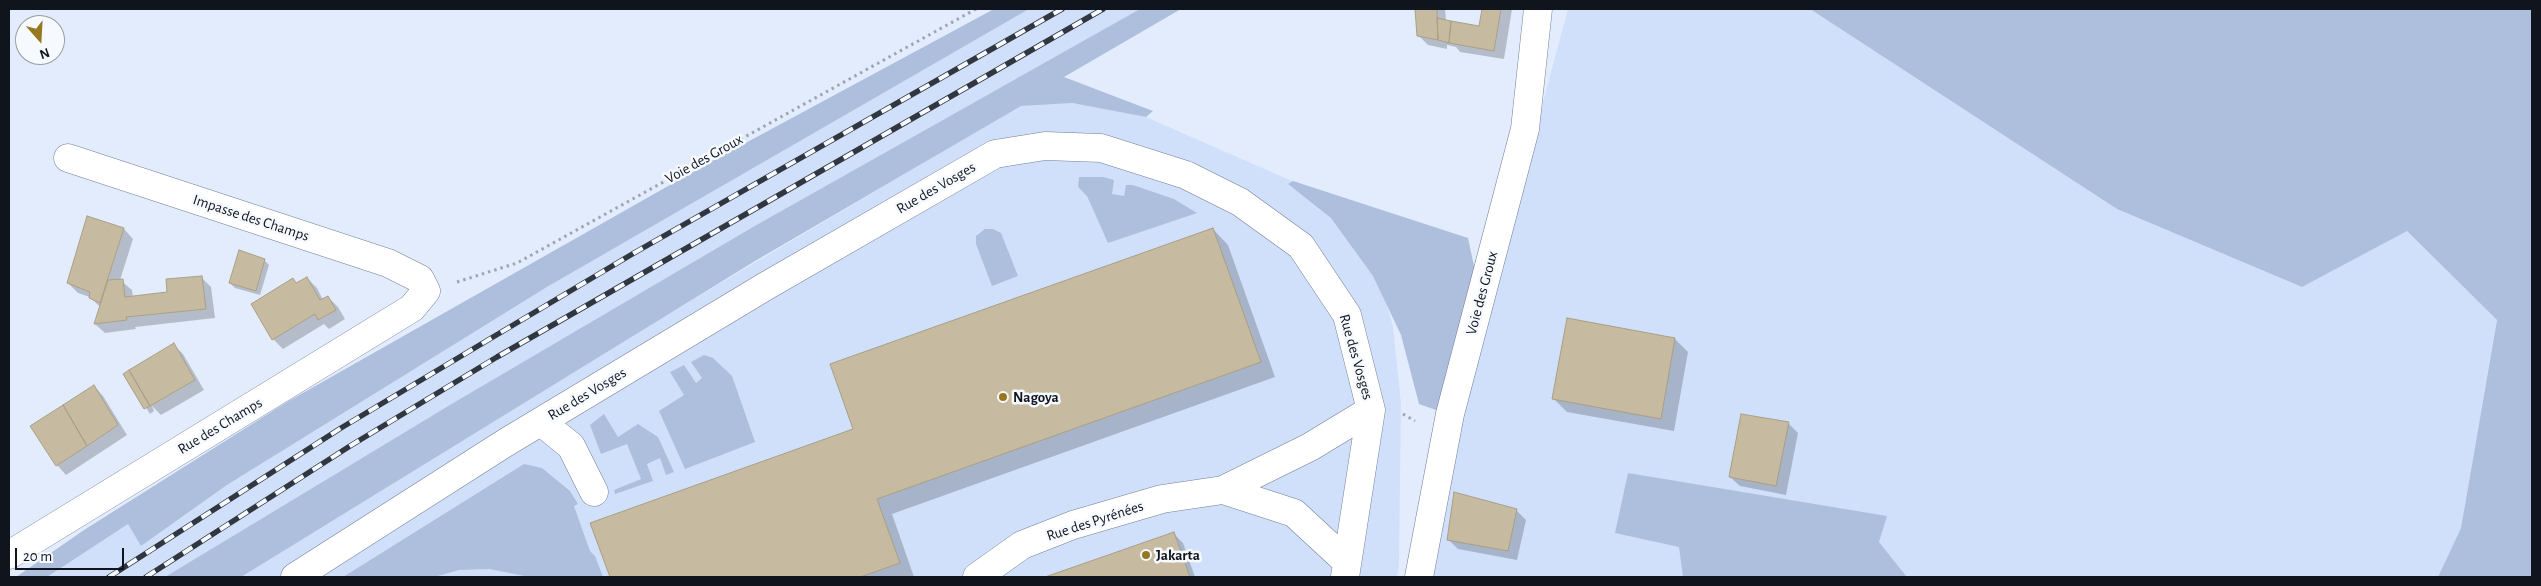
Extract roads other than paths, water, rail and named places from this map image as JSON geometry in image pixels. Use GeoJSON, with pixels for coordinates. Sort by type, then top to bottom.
{"type":"FeatureCollection","features":[{"type":"Feature","properties":{"kind":"street","name":"Voie des Groux"},"geometry":{"type":"LineString","coordinates":[[1419,577],[1450,414],[1525,129],[1538,9]]}},
{"type":"Feature","properties":{"kind":"street","name":"Rue des Vosges"},"geometry":{"type":"LineString","coordinates":[[295,577],[541,422],[766,286],[995,154],[1045,146],[1101,148],[1186,175],[1240,202],[1301,246],[1347,314],[1370,410],[1346,570]]}},
{"type":"Feature","properties":{"kind":"street","name":"Impasse des Champs"},"geometry":{"type":"LineString","coordinates":[[68,158],[388,263],[420,279],[426,292]]}},
{"type":"Feature","properties":{"kind":"street","name":"Rue des Champs"},"geometry":{"type":"LineString","coordinates":[[9,555],[412,308],[426,292]]}},
{"type":"Feature","properties":{"kind":"street","name":"Rue des Pyrénées"},"geometry":{"type":"LineString","coordinates":[[977,577],[1022,545],[1072,525],[1162,500],[1222,490],[1310,447],[1370,410]]}},
{"type":"Feature","properties":{"kind":"street"},"geometry":{"type":"LineString","coordinates":[[541,422],[571,446],[594,492]]}},
{"type":"Feature","properties":{"kind":"street","name":"Rue des Pyrénées"},"geometry":{"type":"LineString","coordinates":[[1222,490],[1294,513],[1346,570]]}},
{"type":"Feature","properties":{"kind":"railway"},"geometry":{"type":"LineString","coordinates":[[109,577],[341,428],[488,340],[634,253],[1062,9]]}},
{"type":"Feature","properties":{"kind":"railway"},"geometry":{"type":"LineString","coordinates":[[146,577],[350,446],[497,357],[1103,9]]}},
{"type":"Feature","properties":{"kind":"place","name":"Nagoya"},"geometry":{"type":"Point","coordinates":[1003,397]}},
{"type":"Feature","properties":{"kind":"place","name":"Jakarta"},"geometry":{"type":"Point","coordinates":[1146,555]}}]}
